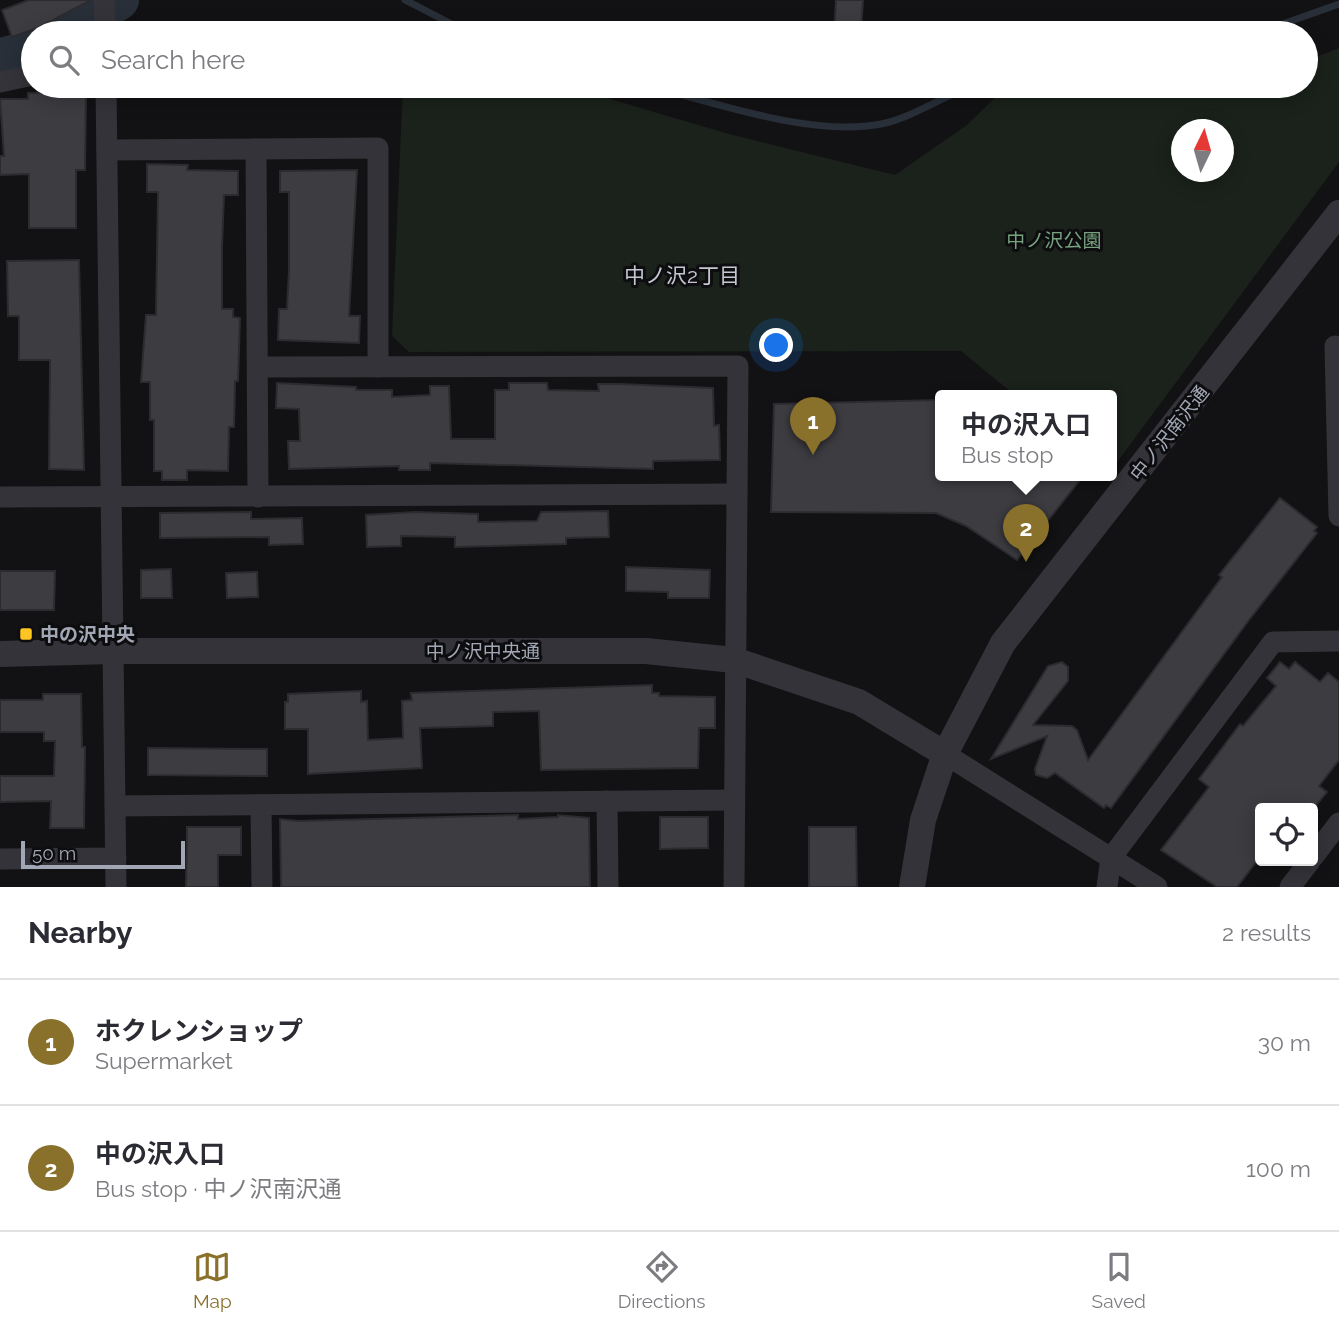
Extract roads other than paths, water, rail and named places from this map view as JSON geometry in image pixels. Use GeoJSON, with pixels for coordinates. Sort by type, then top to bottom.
{"type":"FeatureCollection","features":[{"type":"Feature","properties":{"kind":"street"},"geometry":{"type":"LineString","coordinates":[[104,0],[105,21]]}},
{"type":"Feature","properties":{"kind":"street"},"geometry":{"type":"LineString","coordinates":[[0,82],[21,78]]}},
{"type":"Feature","properties":{"kind":"street"},"geometry":{"type":"LineString","coordinates":[[106,98],[116,887]]}},
{"type":"Feature","properties":{"kind":"street"},"geometry":{"type":"LineString","coordinates":[[107,150],[378,148],[378,367]]}},
{"type":"Feature","properties":{"kind":"street"},"geometry":{"type":"LineString","coordinates":[[256,149],[258,497]]}},
{"type":"Feature","properties":{"kind":"street","name":"中ノ沢南沢通"},"geometry":{"type":"LineString","coordinates":[[912,887],[923,820],[945,754],[1003,643],[1339,213]]}},
{"type":"Feature","properties":{"kind":"street"},"geometry":{"type":"LineString","coordinates":[[1339,347],[1335,346],[1339,516]]}},
{"type":"Feature","properties":{"kind":"street"},"geometry":{"type":"LineString","coordinates":[[258,367],[738,366],[734,887]]}},
{"type":"Feature","properties":{"kind":"street"},"geometry":{"type":"LineString","coordinates":[[0,497],[737,494]]}},
{"type":"Feature","properties":{"kind":"street"},"geometry":{"type":"LineString","coordinates":[[1107,887],[1111,858],[1273,642],[1339,641]]}},
{"type":"Feature","properties":{"kind":"street","name":"中ノ沢中央通"},"geometry":{"type":"LineString","coordinates":[[0,654],[114,651],[646,651],[734,660],[859,702],[945,754]]}},
{"type":"Feature","properties":{"kind":"street"},"geometry":{"type":"LineString","coordinates":[[945,754],[1157,887]]}},
{"type":"Feature","properties":{"kind":"street"},"geometry":{"type":"LineString","coordinates":[[115,806],[733,800]]}},
{"type":"Feature","properties":{"kind":"street"},"geometry":{"type":"LineString","coordinates":[[607,801],[608,887]]}},
{"type":"Feature","properties":{"kind":"street"},"geometry":{"type":"LineString","coordinates":[[261,806],[262,887]]}},
{"type":"Feature","properties":{"kind":"street"},"geometry":{"type":"LineString","coordinates":[[1318,850],[1339,823]]}},
{"type":"Feature","properties":{"kind":"street"},"geometry":{"type":"LineString","coordinates":[[0,859],[116,858]]}},
{"type":"Feature","properties":{"kind":"street"},"geometry":{"type":"LineString","coordinates":[[1290,887],[1306,866]]}},
{"type":"Feature","properties":{"kind":"waterway"},"geometry":{"type":"LineString","coordinates":[[86,21],[119,0]]}},
{"type":"Feature","properties":{"kind":"waterway"},"geometry":{"type":"LineString","coordinates":[[405,0],[446,21]]}},
{"type":"Feature","properties":{"kind":"waterway"},"geometry":{"type":"LineString","coordinates":[[1291,21],[1339,4]]}},
{"type":"Feature","properties":{"kind":"waterway"},"geometry":{"type":"LineString","coordinates":[[0,58],[21,53]]}},
{"type":"Feature","properties":{"kind":"waterway"},"geometry":{"type":"LineString","coordinates":[[694,98],[766,117],[826,126],[854,127],[903,118],[945,98]]}},
{"type":"Feature","properties":{"kind":"place","name":"ホクレンショップ"},"geometry":{"type":"Point","coordinates":[813,455]}},
{"type":"Feature","properties":{"kind":"place","name":"中の沢入口"},"geometry":{"type":"Point","coordinates":[1026,562]}},
{"type":"Feature","properties":{"kind":"place","name":"中の沢中央"},"geometry":{"type":"Point","coordinates":[26,634]}},
{"type":"Feature","properties":{"kind":"district","name":"中ノ沢2丁目"},"geometry":{"type":"Point","coordinates":[682,275]}},
{"type":"Feature","properties":{"kind":"park label","name":"中ノ沢公園"},"geometry":{"type":"Point","coordinates":[1054,240]}}]}
